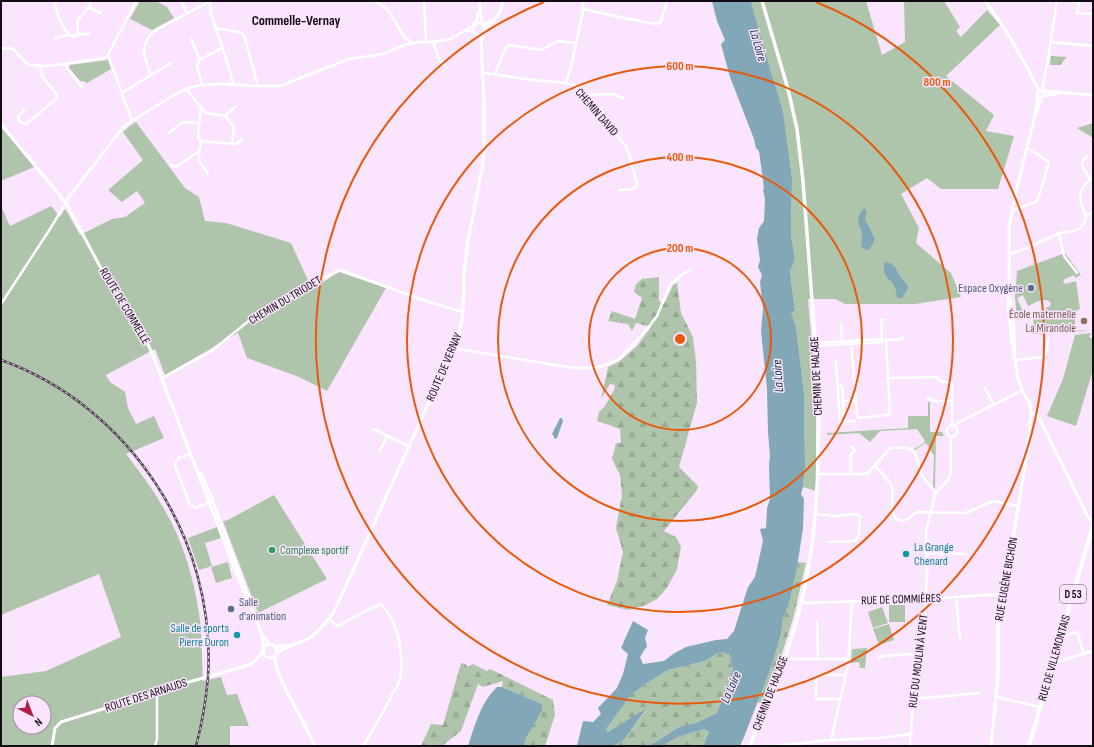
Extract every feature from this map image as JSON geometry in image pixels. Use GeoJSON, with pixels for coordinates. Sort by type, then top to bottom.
{"type":"FeatureCollection","features":[{"type":"Feature","properties":{"kind":"main road","name":"CHEMIN DE HALAGE"},"geometry":{"type":"LineString","coordinates":[[750,746],[775,687],[801,602],[808,571],[817,496],[818,474],[819,403],[803,181],[797,129],[788,89],[762,1]]}},
{"type":"Feature","properties":{"kind":"main road","name":"RUE DE VILLEMONTAIS"},"geometry":{"type":"LineString","coordinates":[[1029,746],[1093,524]]}},
{"type":"Feature","properties":{"kind":"street"},"geometry":{"type":"LineString","coordinates":[[55,1],[56,11],[69,35]]}},
{"type":"Feature","properties":{"kind":"street"},"geometry":{"type":"LineString","coordinates":[[78,34],[77,21],[89,7],[91,1]]}},
{"type":"Feature","properties":{"kind":"street"},"geometry":{"type":"LineString","coordinates":[[1,49],[13,48],[26,64],[49,66],[102,58],[108,55],[136,1]]}},
{"type":"Feature","properties":{"kind":"street"},"geometry":{"type":"LineString","coordinates":[[181,1],[187,13]]}},
{"type":"Feature","properties":{"kind":"street"},"geometry":{"type":"LineString","coordinates":[[151,75],[143,52],[149,36],[153,32],[210,1],[211,14],[233,84]]}},
{"type":"Feature","properties":{"kind":"street"},"geometry":{"type":"LineString","coordinates":[[372,1],[380,3],[386,8],[405,37],[412,44]]}},
{"type":"Feature","properties":{"kind":"street"},"geometry":{"type":"LineString","coordinates":[[424,1],[426,42]]}},
{"type":"Feature","properties":{"kind":"street"},"geometry":{"type":"LineString","coordinates":[[474,32],[474,25],[477,20],[479,9],[479,1]]}},
{"type":"Feature","properties":{"kind":"street"},"geometry":{"type":"LineString","coordinates":[[466,31],[474,32],[478,35],[483,33],[485,28],[495,21],[499,15],[503,1]]}},
{"type":"Feature","properties":{"kind":"street"},"geometry":{"type":"LineString","coordinates":[[566,83],[571,68],[583,9],[583,1]]}},
{"type":"Feature","properties":{"kind":"street"},"geometry":{"type":"LineString","coordinates":[[583,9],[656,24],[660,23],[667,1]]}},
{"type":"Feature","properties":{"kind":"street"},"geometry":{"type":"LineString","coordinates":[[985,1],[1013,41],[1036,85],[1042,91],[1093,95]]}},
{"type":"Feature","properties":{"kind":"street"},"geometry":{"type":"LineString","coordinates":[[1057,1],[1042,91],[1044,94],[1037,100],[1035,116],[1009,227],[1009,298],[1011,302],[1015,360],[1022,390],[1030,403],[1031,412],[1036,414],[1039,418],[1087,515],[1093,524]]}},
{"type":"Feature","properties":{"kind":"street"},"geometry":{"type":"LineString","coordinates":[[1071,1],[1079,2],[1077,13],[1093,14]]}},
{"type":"Feature","properties":{"kind":"street"},"geometry":{"type":"LineString","coordinates":[[89,7],[100,13]]}},
{"type":"Feature","properties":{"kind":"street"},"geometry":{"type":"LineString","coordinates":[[479,9],[482,24],[485,28]]}},
{"type":"Feature","properties":{"kind":"street"},"geometry":{"type":"LineString","coordinates":[[1,304],[71,194],[123,127],[174,95],[186,89],[202,85],[233,84],[280,86],[349,59],[383,54],[407,44],[450,39],[466,31],[478,22],[482,24],[495,21]]}},
{"type":"Feature","properties":{"kind":"street"},"geometry":{"type":"LineString","coordinates":[[216,28],[239,32],[244,35],[258,86]]}},
{"type":"Feature","properties":{"kind":"street","name":"ROUTE DE VERNAY"},"geometry":{"type":"LineString","coordinates":[[474,32],[481,44]]}},
{"type":"Feature","properties":{"kind":"street","name":"ROUTE DE VERNAY"},"geometry":{"type":"LineString","coordinates":[[274,646],[288,646],[298,643],[318,632],[329,619],[339,602],[459,333],[463,312],[464,273],[468,241],[484,154],[483,73],[481,44],[483,33]]}},
{"type":"Feature","properties":{"kind":"street"},"geometry":{"type":"LineString","coordinates":[[55,38],[69,35],[74,36],[78,34],[89,34]]}},
{"type":"Feature","properties":{"kind":"street"},"geometry":{"type":"LineString","coordinates":[[191,39],[200,58]]}},
{"type":"Feature","properties":{"kind":"street"},"geometry":{"type":"LineString","coordinates":[[495,74],[506,46],[541,50],[558,41],[576,43]]}},
{"type":"Feature","properties":{"kind":"street"},"geometry":{"type":"LineString","coordinates":[[433,42],[440,61],[445,66]]}},
{"type":"Feature","properties":{"kind":"street"},"geometry":{"type":"LineString","coordinates":[[1051,42],[1093,46]]}},
{"type":"Feature","properties":{"kind":"street"},"geometry":{"type":"LineString","coordinates":[[202,85],[197,62],[200,58],[222,48]]}},
{"type":"Feature","properties":{"kind":"street"},"geometry":{"type":"LineString","coordinates":[[108,55],[132,121]]}},
{"type":"Feature","properties":{"kind":"street"},"geometry":{"type":"LineString","coordinates":[[122,93],[171,63]]}},
{"type":"Feature","properties":{"kind":"street"},"geometry":{"type":"LineString","coordinates":[[64,64],[82,86]]}},
{"type":"Feature","properties":{"kind":"street"},"geometry":{"type":"LineString","coordinates":[[24,110],[18,116],[20,122],[23,124],[29,122],[56,99],[57,95],[41,73],[41,65]]}},
{"type":"Feature","properties":{"kind":"street","name":"CHEMIN DAVID"},"geometry":{"type":"LineString","coordinates":[[483,73],[574,85],[625,145],[629,154],[637,183],[636,187],[633,189],[620,190]]}},
{"type":"Feature","properties":{"kind":"street"},"geometry":{"type":"LineString","coordinates":[[186,89],[206,113],[224,116],[234,127],[232,143]]}},
{"type":"Feature","properties":{"kind":"street"},"geometry":{"type":"LineString","coordinates":[[1041,96],[1038,93],[1042,91]]}},
{"type":"Feature","properties":{"kind":"street"},"geometry":{"type":"LineString","coordinates":[[1041,96],[1060,93]]}},
{"type":"Feature","properties":{"kind":"street"},"geometry":{"type":"LineString","coordinates":[[583,95],[612,94],[623,98]]}},
{"type":"Feature","properties":{"kind":"street"},"geometry":{"type":"LineString","coordinates":[[224,116],[236,106]]}},
{"type":"Feature","properties":{"kind":"street"},"geometry":{"type":"LineString","coordinates":[[201,107],[198,136],[201,141],[199,158],[200,163],[208,174]]}},
{"type":"Feature","properties":{"kind":"street"},"geometry":{"type":"LineString","coordinates":[[169,133],[183,122],[199,123]]}},
{"type":"Feature","properties":{"kind":"street","name":"ROUTE DE COMMELLE"},"geometry":{"type":"LineString","coordinates":[[1,124],[66,203],[103,272],[141,330],[152,353],[212,500],[262,635],[270,644]]}},
{"type":"Feature","properties":{"kind":"street"},"geometry":{"type":"LineString","coordinates":[[201,141],[236,144],[242,139]]}},
{"type":"Feature","properties":{"kind":"street"},"geometry":{"type":"LineString","coordinates":[[1012,211],[1037,201],[1049,162],[1027,148]]}},
{"type":"Feature","properties":{"kind":"street"},"geometry":{"type":"LineString","coordinates":[[172,165],[176,167],[199,150]]}},
{"type":"Feature","properties":{"kind":"street"},"geometry":{"type":"LineString","coordinates":[[1087,156],[1082,165],[1090,180]]}},
{"type":"Feature","properties":{"kind":"street"},"geometry":{"type":"LineString","coordinates":[[1009,254],[1019,252],[1059,234],[1079,229],[1084,222],[1086,215],[1080,202],[1080,194],[1084,185],[1093,178]]}},
{"type":"Feature","properties":{"kind":"street"},"geometry":{"type":"LineString","coordinates":[[1086,215],[1093,213]]}},
{"type":"Feature","properties":{"kind":"street"},"geometry":{"type":"LineString","coordinates":[[1059,234],[1064,256],[1077,273]]}},
{"type":"Feature","properties":{"kind":"street","name":"CHEMIN DU TRIODET"},"geometry":{"type":"LineString","coordinates":[[162,378],[210,352],[263,311],[286,302],[316,282],[339,270],[426,301],[463,312]]}},
{"type":"Feature","properties":{"kind":"street"},"geometry":{"type":"LineString","coordinates":[[452,348],[555,366],[596,368],[620,358],[627,351],[657,316],[670,285],[690,270]]}},
{"type":"Feature","properties":{"kind":"street"},"geometry":{"type":"LineString","coordinates":[[882,340],[881,320],[884,320]]}},
{"type":"Feature","properties":{"kind":"street"},"geometry":{"type":"LineString","coordinates":[[841,322],[842,343]]}},
{"type":"Feature","properties":{"kind":"street"},"geometry":{"type":"LineString","coordinates":[[815,345],[902,339],[902,336]]}},
{"type":"Feature","properties":{"kind":"street"},"geometry":{"type":"LineString","coordinates":[[1015,360],[1043,357],[1046,354],[1048,339]]}},
{"type":"Feature","properties":{"kind":"street"},"geometry":{"type":"LineString","coordinates":[[851,342],[857,415],[859,418],[888,415],[890,413],[886,340]]}},
{"type":"Feature","properties":{"kind":"street"},"geometry":{"type":"LineString","coordinates":[[836,362],[840,422],[854,421]]}},
{"type":"Feature","properties":{"kind":"street"},"geometry":{"type":"LineString","coordinates":[[888,378],[937,377],[941,382],[952,383],[953,426],[957,429],[957,433],[954,436],[951,436]]}},
{"type":"Feature","properties":{"kind":"street"},"geometry":{"type":"LineString","coordinates":[[837,383],[842,387],[844,421]]}},
{"type":"Feature","properties":{"kind":"street"},"geometry":{"type":"LineString","coordinates":[[986,388],[994,405]]}},
{"type":"Feature","properties":{"kind":"street"},"geometry":{"type":"LineString","coordinates":[[818,474],[866,474],[875,466],[889,449],[911,449],[916,456],[922,476],[936,493],[949,479],[951,474],[951,436],[948,435],[946,430],[948,426],[953,426],[1022,390]]}},
{"type":"Feature","properties":{"kind":"street"},"geometry":{"type":"LineString","coordinates":[[927,398],[933,401],[952,401]]}},
{"type":"Feature","properties":{"kind":"street"},"geometry":{"type":"LineString","coordinates":[[843,401],[856,400]]}},
{"type":"Feature","properties":{"kind":"street","name":"RUE EUGÈNE BICHON"},"geometry":{"type":"LineString","coordinates":[[991,746],[998,677],[998,617],[1001,594],[1008,570],[1028,447],[1031,412]]}},
{"type":"Feature","properties":{"kind":"street"},"geometry":{"type":"LineString","coordinates":[[374,429],[409,446]]}},
{"type":"Feature","properties":{"kind":"street"},"geometry":{"type":"LineString","coordinates":[[380,451],[387,436]]}},
{"type":"Feature","properties":{"kind":"street"},"geometry":{"type":"LineString","coordinates":[[851,447],[855,450],[851,455],[851,475]]}},
{"type":"Feature","properties":{"kind":"street"},"geometry":{"type":"LineString","coordinates":[[192,453],[176,460],[175,465],[190,505],[196,508],[210,502]]}},
{"type":"Feature","properties":{"kind":"street","name":"ROUTE DE COMMELLE"},"geometry":{"type":"LineString","coordinates":[[194,458],[240,582],[253,612]]}},
{"type":"Feature","properties":{"kind":"street"},"geometry":{"type":"LineString","coordinates":[[875,466],[892,487],[892,511],[895,518],[900,520],[906,520],[914,513],[918,512],[966,512],[993,501],[1018,506]]}},
{"type":"Feature","properties":{"kind":"street","name":"RUE DU MOULIN À VENT"},"geometry":{"type":"LineString","coordinates":[[910,746],[926,599],[926,536],[936,493]]}},
{"type":"Feature","properties":{"kind":"street"},"geometry":{"type":"LineString","coordinates":[[815,514],[834,516],[859,515],[858,539],[829,542]]}},
{"type":"Feature","properties":{"kind":"street"},"geometry":{"type":"LineString","coordinates":[[927,553],[966,554]]}},
{"type":"Feature","properties":{"kind":"street","name":"RUE DE COMMIÈRES"},"geometry":{"type":"LineString","coordinates":[[801,602],[926,599],[1001,594]]}},
{"type":"Feature","properties":{"kind":"street"},"geometry":{"type":"LineString","coordinates":[[956,597],[960,638]]}},
{"type":"Feature","properties":{"kind":"street"},"geometry":{"type":"LineString","coordinates":[[831,740],[846,675],[852,601]]}},
{"type":"Feature","properties":{"kind":"street"},"geometry":{"type":"LineString","coordinates":[[329,619],[338,626],[381,604],[395,626],[400,646],[400,679],[374,729],[363,746]]}},
{"type":"Feature","properties":{"kind":"street"},"geometry":{"type":"LineString","coordinates":[[817,622],[818,659]]}},
{"type":"Feature","properties":{"kind":"street"},"geometry":{"type":"LineString","coordinates":[[1061,637],[1077,632],[1084,654]]}},
{"type":"Feature","properties":{"kind":"street","name":"ROUTE DE COMMELLE"},"geometry":{"type":"LineString","coordinates":[[262,635],[263,649]]}},
{"type":"Feature","properties":{"kind":"street"},"geometry":{"type":"LineString","coordinates":[[275,665],[276,649],[270,644],[263,649],[267,657],[275,665],[295,709],[315,746]]}},
{"type":"Feature","properties":{"kind":"street","name":"ROUTE DE VERNAY"},"geometry":{"type":"LineString","coordinates":[[276,655],[288,646]]}},
{"type":"Feature","properties":{"kind":"street","name":"ROUTE DES ARNAUDS"},"geometry":{"type":"LineString","coordinates":[[256,660],[263,649]]}},
{"type":"Feature","properties":{"kind":"street"},"geometry":{"type":"LineString","coordinates":[[1053,663],[1093,651]]}},
{"type":"Feature","properties":{"kind":"street"},"geometry":{"type":"LineString","coordinates":[[878,658],[883,656],[908,654],[920,657]]}},
{"type":"Feature","properties":{"kind":"street"},"geometry":{"type":"LineString","coordinates":[[267,657],[272,658],[276,655]]}},
{"type":"Feature","properties":{"kind":"street","name":"ROUTE DES ARNAUDS"},"geometry":{"type":"LineString","coordinates":[[52,746],[55,728],[61,722],[170,687],[249,665],[256,660],[267,657]]}},
{"type":"Feature","properties":{"kind":"street"},"geometry":{"type":"LineString","coordinates":[[784,659],[848,659]]}},
{"type":"Feature","properties":{"kind":"street"},"geometry":{"type":"LineString","coordinates":[[840,699],[817,699],[816,677],[819,675],[846,675]]}},
{"type":"Feature","properties":{"kind":"street"},"geometry":{"type":"LineString","coordinates":[[155,746],[157,739],[157,692]]}},
{"type":"Feature","properties":{"kind":"street"},"geometry":{"type":"LineString","coordinates":[[914,699],[979,693]]}},
{"type":"Feature","properties":{"kind":"street"},"geometry":{"type":"LineString","coordinates":[[996,697],[1040,707]]}},
{"type":"Feature","properties":{"kind":"street"},"geometry":{"type":"LineString","coordinates":[[776,746],[831,740],[880,738],[911,734]]}},
{"type":"Feature","properties":{"kind":"green space"},"geometry":{"type":"Polygon","coordinates":[[[140,1],[156,1],[167,7],[174,18],[152,30],[130,19],[140,1]]]}},
{"type":"Feature","properties":{"kind":"green space"},"geometry":{"type":"Polygon","coordinates":[[[751,1],[866,1],[882,55],[905,42],[904,1],[944,1],[960,27],[956,31],[961,37],[987,10],[1000,25],[946,76],[994,115],[986,131],[1014,136],[998,189],[941,189],[927,178],[901,194],[919,228],[916,243],[951,273],[961,297],[915,304],[845,304],[835,299],[808,299],[816,391],[816,491],[803,487],[805,468],[804,393],[796,327],[790,313],[795,311],[790,272],[795,259],[791,234],[792,178],[783,111],[751,1]]]}},
{"type":"Feature","properties":{"kind":"green space"},"geometry":{"type":"Polygon","coordinates":[[[1051,56],[1067,57],[1060,65],[1050,65],[1051,56]]]}},
{"type":"Feature","properties":{"kind":"green space"},"geometry":{"type":"Polygon","coordinates":[[[108,60],[111,69],[87,83],[80,81],[69,68],[70,65],[108,60]]]}},
{"type":"Feature","properties":{"kind":"green space"},"geometry":{"type":"Polygon","coordinates":[[[136,122],[185,188],[199,197],[205,221],[226,223],[291,243],[312,289],[339,272],[386,288],[327,391],[299,377],[247,358],[238,333],[165,375],[155,349],[106,375],[110,382],[125,392],[128,408],[136,424],[154,416],[164,438],[126,454],[157,497],[175,530],[186,557],[199,613],[203,681],[221,677],[227,695],[237,694],[249,726],[230,726],[230,746],[1,746],[1,677],[46,671],[121,637],[99,574],[1,615],[1,206],[10,226],[51,206],[60,217],[64,210],[66,210],[80,235],[112,219],[125,217],[145,203],[137,191],[122,202],[108,190],[143,160],[123,132],[136,122]]]}},
{"type":"Feature","properties":{"kind":"green space"},"geometry":{"type":"Polygon","coordinates":[[[1093,123],[1093,138],[1077,128],[1093,123]]]}},
{"type":"Feature","properties":{"kind":"green space"},"geometry":{"type":"Polygon","coordinates":[[[1,127],[34,167],[1,181],[1,127]]]}},
{"type":"Feature","properties":{"kind":"green space"},"geometry":{"type":"Polygon","coordinates":[[[1065,253],[1081,275],[1075,278],[1074,275],[1063,280],[1065,284],[1076,281],[1080,309],[1075,312],[1075,331],[1087,330],[1084,331],[1032,334],[1032,329],[1034,328],[1033,315],[1045,310],[1051,303],[1043,300],[1028,306],[1023,295],[1017,298],[1025,314],[1024,317],[1017,320],[1015,297],[1017,271],[1065,253]]]}},
{"type":"Feature","properties":{"kind":"green space"},"geometry":{"type":"Polygon","coordinates":[[[659,277],[659,301],[664,304],[673,285],[677,283],[681,313],[693,337],[696,362],[697,403],[679,467],[698,486],[697,490],[664,531],[676,537],[681,546],[677,569],[667,588],[657,599],[646,605],[628,610],[607,605],[617,581],[623,552],[616,528],[622,495],[620,475],[612,459],[616,443],[621,443],[620,429],[597,421],[599,412],[605,406],[614,390],[615,385],[610,384],[601,399],[608,367],[620,361],[637,346],[651,327],[636,323],[632,331],[628,324],[608,321],[612,311],[635,319],[642,298],[634,292],[636,284],[642,279],[659,277]]]}},
{"type":"Feature","properties":{"kind":"green space"},"geometry":{"type":"Polygon","coordinates":[[[1091,333],[1089,337],[1093,339],[1093,370],[1076,426],[1047,416],[1063,379],[1075,335],[1091,333]]]}},
{"type":"Feature","properties":{"kind":"green space"},"geometry":{"type":"Polygon","coordinates":[[[928,402],[930,402],[930,432],[942,432],[944,436],[936,436],[935,489],[933,487],[934,456],[926,443],[915,450],[914,449],[923,444],[925,441],[917,429],[880,431],[870,442],[859,433],[827,435],[827,433],[908,428],[908,416],[928,416],[928,402]]]}},
{"type":"Feature","properties":{"kind":"green space","name":"Complexe sportif"},"geometry":{"type":"Polygon","coordinates":[[[274,495],[327,579],[258,613],[223,521],[228,520],[274,495]]]}},
{"type":"Feature","properties":{"kind":"green space"},"geometry":{"type":"Polygon","coordinates":[[[217,527],[221,538],[205,543],[212,566],[199,570],[188,538],[217,527]]]}},
{"type":"Feature","properties":{"kind":"green space"},"geometry":{"type":"Polygon","coordinates":[[[228,562],[232,578],[216,583],[211,567],[228,562]]]}},
{"type":"Feature","properties":{"kind":"green space"},"geometry":{"type":"Polygon","coordinates":[[[798,562],[806,563],[793,619],[769,694],[764,704],[757,702],[772,665],[781,634],[783,619],[789,604],[798,562]]]}},
{"type":"Feature","properties":{"kind":"green space"},"geometry":{"type":"Polygon","coordinates":[[[889,605],[905,605],[905,622],[889,622],[889,605]]]}},
{"type":"Feature","properties":{"kind":"green space"},"geometry":{"type":"Polygon","coordinates":[[[882,607],[888,623],[873,628],[868,612],[882,607]]]}},
{"type":"Feature","properties":{"kind":"green space"},"geometry":{"type":"Polygon","coordinates":[[[889,624],[894,640],[879,645],[873,629],[889,624]]]}},
{"type":"Feature","properties":{"kind":"green space"},"geometry":{"type":"Polygon","coordinates":[[[867,648],[865,668],[860,668],[859,662],[851,663],[852,649],[867,648]]]}},
{"type":"Feature","properties":{"kind":"green space"},"geometry":{"type":"Polygon","coordinates":[[[720,652],[730,655],[733,669],[717,713],[698,722],[679,727],[649,746],[613,746],[624,740],[647,709],[608,732],[606,729],[631,695],[668,670],[705,661],[720,652]]]}},
{"type":"Feature","properties":{"kind":"green space"},"geometry":{"type":"Polygon","coordinates":[[[461,663],[466,664],[467,667],[473,664],[487,671],[490,669],[553,700],[555,715],[545,746],[524,746],[526,738],[542,704],[502,687],[503,681],[483,687],[478,684],[461,731],[442,746],[421,746],[431,724],[443,725],[461,663]]]}},
{"type":"Feature","properties":{"kind":"green space"},"geometry":{"type":"Polygon","coordinates":[[[704,729],[709,732],[703,746],[661,746],[678,737],[704,729]]]}},
{"type":"Feature","properties":{"kind":"water","name":"La Loire"},"geometry":{"type":"Polygon","coordinates":[[[712,1],[751,1],[783,111],[792,178],[791,234],[795,259],[790,272],[795,311],[791,313],[796,327],[804,393],[805,468],[801,494],[804,499],[803,528],[797,568],[789,604],[783,619],[781,634],[772,665],[740,746],[703,746],[709,732],[704,729],[678,737],[661,746],[649,746],[679,727],[698,722],[717,713],[733,669],[730,655],[720,652],[705,661],[668,670],[631,695],[606,729],[608,732],[647,708],[624,740],[613,746],[577,746],[583,721],[593,722],[601,714],[598,708],[617,688],[623,674],[628,654],[621,648],[633,621],[648,630],[645,638],[647,646],[640,657],[643,664],[664,661],[686,647],[727,639],[734,631],[748,587],[755,577],[763,541],[760,529],[766,528],[767,508],[770,499],[770,456],[767,389],[761,331],[763,309],[760,282],[762,275],[758,267],[760,260],[757,239],[759,228],[764,221],[764,188],[759,151],[756,148],[754,139],[730,77],[721,44],[725,40],[717,21],[712,1]]]}},
{"type":"Feature","properties":{"kind":"water"},"geometry":{"type":"Polygon","coordinates":[[[864,208],[867,212],[865,219],[875,239],[869,250],[862,247],[862,231],[858,223],[860,213],[864,208]]]}},
{"type":"Feature","properties":{"kind":"water"},"geometry":{"type":"Polygon","coordinates":[[[886,262],[894,266],[908,286],[902,298],[897,298],[895,286],[887,278],[884,272],[884,264],[886,262]]]}},
{"type":"Feature","properties":{"kind":"water"},"geometry":{"type":"Polygon","coordinates":[[[560,418],[562,418],[563,421],[557,438],[555,439],[552,434],[560,418]]]}},
{"type":"Feature","properties":{"kind":"water"},"geometry":{"type":"Polygon","coordinates":[[[497,687],[502,687],[542,704],[542,710],[526,738],[524,746],[468,746],[483,707],[491,693],[497,687]]]}},
{"type":"Feature","properties":{"kind":"railway"},"geometry":{"type":"LineString","coordinates":[[1,360],[47,381],[89,410],[126,444],[156,484],[180,529],[198,576],[207,626],[208,677],[204,712],[196,746]]}},
{"type":"Feature","properties":{"kind":"place","name":"Espace Oxygène"},"geometry":{"type":"Point","coordinates":[1031,288]}},
{"type":"Feature","properties":{"kind":"place","name":"École maternelle La Mirandole"},"geometry":{"type":"Point","coordinates":[1084,321]}},
{"type":"Feature","properties":{"kind":"place","name":"Complexe sportif"},"geometry":{"type":"Point","coordinates":[272,550]}},
{"type":"Feature","properties":{"kind":"place","name":"La Grange Chenard"},"geometry":{"type":"Point","coordinates":[906,554]}},
{"type":"Feature","properties":{"kind":"place","name":"Salle d'animation"},"geometry":{"type":"Point","coordinates":[231,609]}},
{"type":"Feature","properties":{"kind":"place","name":"Salle de sports Pierre Duron"},"geometry":{"type":"Point","coordinates":[237,635]}},
{"type":"Feature","properties":{"kind":"district","name":"Commelle-Vernay"},"geometry":{"type":"Point","coordinates":[296,20]}}]}
